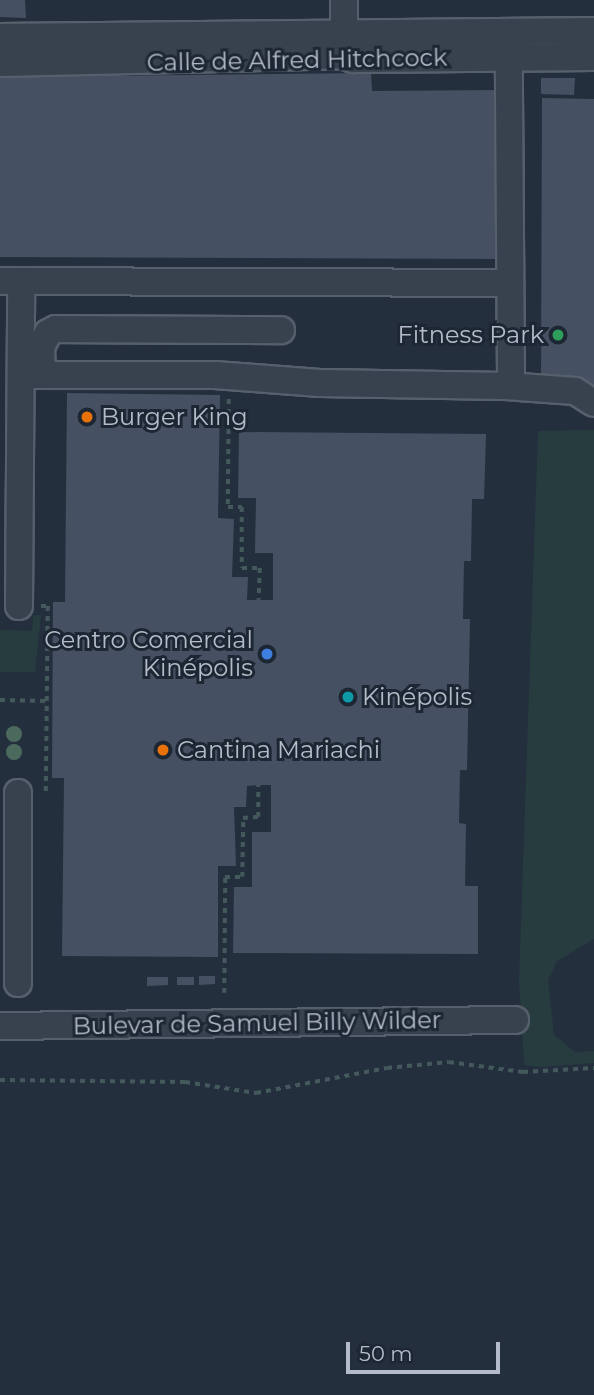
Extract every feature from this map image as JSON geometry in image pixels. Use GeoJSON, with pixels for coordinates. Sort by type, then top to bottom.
{"type":"FeatureCollection","features":[{"type":"Feature","properties":{"kind":"street"},"geometry":{"type":"LineString","coordinates":[[344,0],[344,34]]}},
{"type":"Feature","properties":{"kind":"street","name":"Calle de Alfred Hitchcock"},"geometry":{"type":"LineString","coordinates":[[0,37],[594,31]]}},
{"type":"Feature","properties":{"kind":"street","name":"Calle de Alfred Hitchcock"},"geometry":{"type":"LineString","coordinates":[[0,62],[299,60],[317,55],[594,57]]}},
{"type":"Feature","properties":{"kind":"street"},"geometry":{"type":"LineString","coordinates":[[506,386],[511,376],[509,58]]}},
{"type":"Feature","properties":{"kind":"street"},"geometry":{"type":"LineString","coordinates":[[41,375],[11,281],[510,284]]}},
{"type":"Feature","properties":{"kind":"street"},"geometry":{"type":"LineString","coordinates":[[19,606],[41,375],[41,347],[48,333],[55,329],[281,330]]}},
{"type":"Feature","properties":{"kind":"street"},"geometry":{"type":"LineString","coordinates":[[41,375],[164,374],[506,386],[575,391],[594,402]]}},
{"type":"Feature","properties":{"kind":"street"},"geometry":{"type":"LineString","coordinates":[[18,793],[18,983]]}},
{"type":"Feature","properties":{"kind":"street","name":"Bulevar de Samuel Billy Wilder"},"geometry":{"type":"LineString","coordinates":[[0,1026],[514,1020]]}},
{"type":"Feature","properties":{"kind":"path"},"geometry":{"type":"LineString","coordinates":[[229,386],[228,507],[242,507],[242,568],[260,568],[259,600]]}},
{"type":"Feature","properties":{"kind":"path"},"geometry":{"type":"LineString","coordinates":[[229,416],[239,416]]}},
{"type":"Feature","properties":{"kind":"path"},"geometry":{"type":"LineString","coordinates":[[19,606],[48,607],[50,689],[47,701],[46,794]]}},
{"type":"Feature","properties":{"kind":"path"},"geometry":{"type":"LineString","coordinates":[[0,701],[47,701]]}},
{"type":"Feature","properties":{"kind":"path"},"geometry":{"type":"LineString","coordinates":[[224,993],[225,877],[242,877],[243,818],[258,817],[258,785]]}},
{"type":"Feature","properties":{"kind":"path"},"geometry":{"type":"LineString","coordinates":[[0,1080],[152,1081],[256,1093],[387,1068],[449,1062],[523,1072],[594,1068]]}},
{"type":"Feature","properties":{"kind":"green space"},"geometry":{"type":"Polygon","coordinates":[[[594,430],[594,939],[557,961],[548,980],[554,1035],[575,1052],[594,1051],[594,1063],[541,1067],[524,1065],[519,980],[538,431],[594,430]]]}},
{"type":"Feature","properties":{"kind":"green space"},"geometry":{"type":"Polygon","coordinates":[[[33,615],[41,615],[35,672],[0,672],[0,630],[32,631],[33,615]]]}},
{"type":"Feature","properties":{"kind":"building"},"geometry":{"type":"Polygon","coordinates":[[[0,0],[25,0],[26,18],[0,17],[0,0]]]}},
{"type":"Feature","properties":{"kind":"building"},"geometry":{"type":"Polygon","coordinates":[[[371,73],[372,91],[500,90],[500,259],[0,257],[0,77],[371,73]]]}},
{"type":"Feature","properties":{"kind":"building"},"geometry":{"type":"Polygon","coordinates":[[[541,78],[575,78],[574,95],[541,94],[541,78]]]}},
{"type":"Feature","properties":{"kind":"building"},"geometry":{"type":"Polygon","coordinates":[[[542,98],[594,99],[594,388],[541,388],[542,98]]]}},
{"type":"Feature","properties":{"kind":"building","name":"Centro Comercial Kinépolis"},"geometry":{"type":"Polygon","coordinates":[[[67,393],[220,395],[218,518],[234,519],[232,577],[248,577],[247,600],[273,600],[273,553],[255,553],[256,498],[238,498],[239,432],[486,434],[484,499],[472,499],[471,561],[464,561],[463,619],[470,619],[467,770],[460,770],[459,823],[466,824],[465,886],[478,886],[478,954],[233,953],[234,887],[252,887],[252,832],[271,832],[271,785],[258,785],[247,786],[246,807],[234,807],[236,866],[218,866],[218,957],[62,956],[64,778],[52,778],[53,602],[65,602],[67,393]]]}},
{"type":"Feature","properties":{"kind":"building"},"geometry":{"type":"Polygon","coordinates":[[[199,976],[215,976],[215,984],[199,985],[199,976]]]}},
{"type":"Feature","properties":{"kind":"building"},"geometry":{"type":"Polygon","coordinates":[[[147,977],[168,977],[168,985],[147,986],[147,977]]]}},
{"type":"Feature","properties":{"kind":"building"},"geometry":{"type":"Polygon","coordinates":[[[177,977],[194,977],[194,985],[177,985],[177,977]]]}},
{"type":"Feature","properties":{"kind":"place","name":"Fitness Park"},"geometry":{"type":"Point","coordinates":[558,335]}},
{"type":"Feature","properties":{"kind":"place","name":"Burger King"},"geometry":{"type":"Point","coordinates":[87,417]}},
{"type":"Feature","properties":{"kind":"place","name":"Centro Comercial Kinépolis"},"geometry":{"type":"Point","coordinates":[267,654]}},
{"type":"Feature","properties":{"kind":"place","name":"Kinépolis"},"geometry":{"type":"Point","coordinates":[348,697]}},
{"type":"Feature","properties":{"kind":"place","name":"Cantina Mariachi"},"geometry":{"type":"Point","coordinates":[163,750]}}]}
